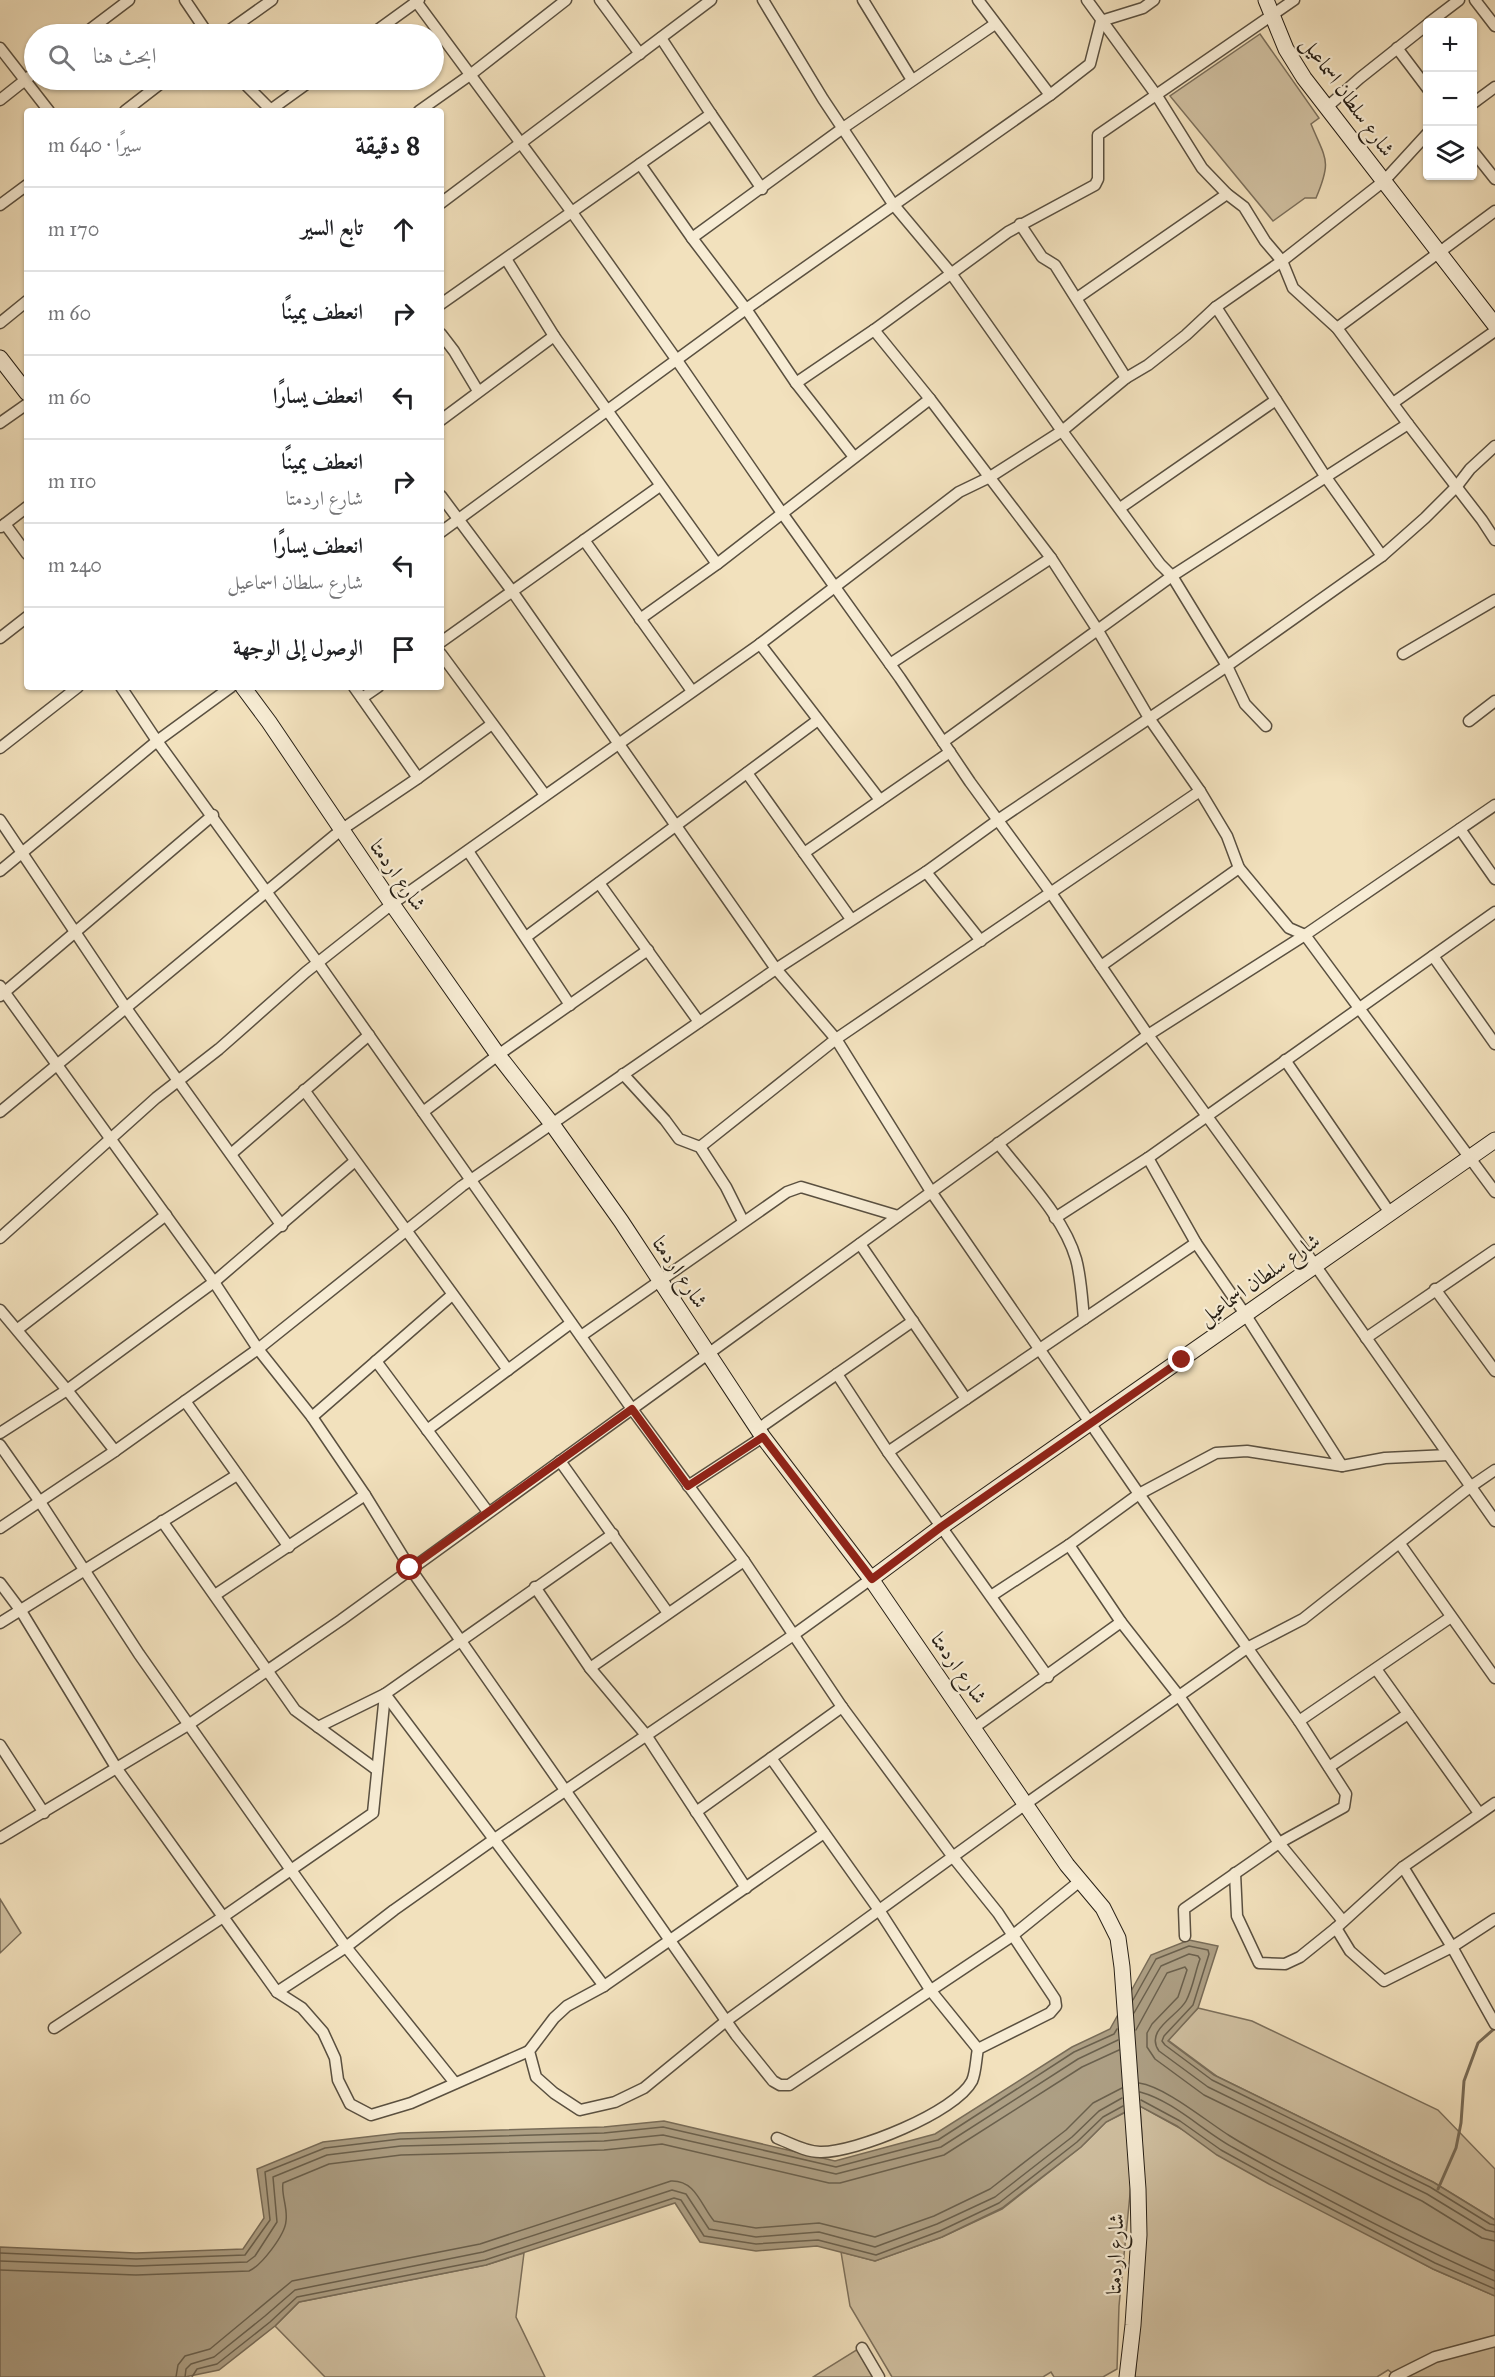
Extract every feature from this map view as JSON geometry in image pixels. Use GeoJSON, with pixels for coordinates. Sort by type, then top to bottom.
{"type":"FeatureCollection","features":[{"type":"Feature","properties":{"kind":"main road","name":"شارع سلطان اسماعيل"},"geometry":{"type":"LineString","coordinates":[[1266,0],[1286,49],[1326,108],[1495,325]]}},
{"type":"Feature","properties":{"kind":"main road"},"geometry":{"type":"LineString","coordinates":[[0,358],[24,389]]}},
{"type":"Feature","properties":{"kind":"main road","name":"شارع اردمتا"},"geometry":{"type":"LineString","coordinates":[[245,690],[498,1055],[552,1124],[660,1279],[760,1433],[872,1579],[1080,1881],[1102,1908],[1118,1938],[1134,2133],[1139,2235],[1127,2377]]}},
{"type":"Feature","properties":{"kind":"main road","name":"شارع سلطان اسماعيل"},"geometry":{"type":"LineString","coordinates":[[872,1579],[941,1527],[1495,1140]]}},
{"type":"Feature","properties":{"kind":"street"},"geometry":{"type":"LineString","coordinates":[[97,24],[129,0]]}},
{"type":"Feature","properties":{"kind":"street"},"geometry":{"type":"LineString","coordinates":[[185,0],[201,24]]}},
{"type":"Feature","properties":{"kind":"street"},"geometry":{"type":"LineString","coordinates":[[238,24],[272,0]]}},
{"type":"Feature","properties":{"kind":"street"},"geometry":{"type":"LineString","coordinates":[[423,108],[470,75],[566,0]]}},
{"type":"Feature","properties":{"kind":"street"},"geometry":{"type":"LineString","coordinates":[[600,0],[640,54]]}},
{"type":"Feature","properties":{"kind":"street"},"geometry":{"type":"LineString","coordinates":[[444,201],[519,142],[711,0]]}},
{"type":"Feature","properties":{"kind":"street"},"geometry":{"type":"LineString","coordinates":[[763,0],[893,204],[950,272],[1062,431],[1160,564],[1172,576],[1227,666],[1245,704],[1266,726]]}},
{"type":"Feature","properties":{"kind":"street"},"geometry":{"type":"LineString","coordinates":[[863,0],[912,80]]}},
{"type":"Feature","properties":{"kind":"street"},"geometry":{"type":"LineString","coordinates":[[978,0],[1050,95]]}},
{"type":"Feature","properties":{"kind":"street"},"geometry":{"type":"LineString","coordinates":[[1086,0],[1157,96],[1202,168],[1227,194],[1244,207],[1265,241],[1282,261],[1293,288],[1337,328],[1457,486],[1495,540]]}},
{"type":"Feature","properties":{"kind":"street"},"geometry":{"type":"LineString","coordinates":[[1101,21],[1143,8],[1154,0]]}},
{"type":"Feature","properties":{"kind":"street"},"geometry":{"type":"LineString","coordinates":[[796,383],[874,330],[950,272],[1020,224],[1095,185],[1098,179],[1098,135],[1294,0]]}},
{"type":"Feature","properties":{"kind":"street"},"geometry":{"type":"LineString","coordinates":[[1433,18],[1445,4],[1460,0]]}},
{"type":"Feature","properties":{"kind":"street"},"geometry":{"type":"LineString","coordinates":[[1475,0],[1495,26]]}},
{"type":"Feature","properties":{"kind":"street"},"geometry":{"type":"LineString","coordinates":[[386,24],[417,1],[433,24]]}},
{"type":"Feature","properties":{"kind":"street"},"geometry":{"type":"LineString","coordinates":[[444,530],[676,359],[1050,95],[1090,64],[1101,21]]}},
{"type":"Feature","properties":{"kind":"street"},"geometry":{"type":"LineString","coordinates":[[692,238],[843,128],[995,24]]}},
{"type":"Feature","properties":{"kind":"street"},"geometry":{"type":"LineString","coordinates":[[1326,108],[1423,28]]}},
{"type":"Feature","properties":{"kind":"street"},"geometry":{"type":"LineString","coordinates":[[661,38],[762,189]]}},
{"type":"Feature","properties":{"kind":"street"},"geometry":{"type":"LineString","coordinates":[[444,39],[676,359],[1148,1035],[1315,1265],[1495,1521]]}},
{"type":"Feature","properties":{"kind":"street"},"geometry":{"type":"LineString","coordinates":[[0,48],[24,81],[0,100]]}},
{"type":"Feature","properties":{"kind":"street"},"geometry":{"type":"LineString","coordinates":[[1397,48],[1423,82]]}},
{"type":"Feature","properties":{"kind":"street"},"geometry":{"type":"LineString","coordinates":[[1477,101],[1495,87]]}},
{"type":"Feature","properties":{"kind":"street"},"geometry":{"type":"LineString","coordinates":[[32,90],[46,108]]}},
{"type":"Feature","properties":{"kind":"street"},"geometry":{"type":"LineString","coordinates":[[129,108],[152,90]]}},
{"type":"Feature","properties":{"kind":"street"},"geometry":{"type":"LineString","coordinates":[[250,90],[267,108]]}},
{"type":"Feature","properties":{"kind":"street"},"geometry":{"type":"LineString","coordinates":[[274,108],[298,90]]}},
{"type":"Feature","properties":{"kind":"street"},"geometry":{"type":"LineString","coordinates":[[444,302],[711,114]]}},
{"type":"Feature","properties":{"kind":"street"},"geometry":{"type":"LineString","coordinates":[[0,1238],[111,1138],[318,963],[392,904],[760,644],[959,492],[990,477],[1062,431],[1126,378],[1148,365],[1186,335],[1216,307],[1282,261],[1384,182],[1423,139]]}},
{"type":"Feature","properties":{"kind":"street"},"geometry":{"type":"LineString","coordinates":[[1477,155],[1495,180]]}},
{"type":"Feature","properties":{"kind":"street"},"geometry":{"type":"LineString","coordinates":[[640,164],[746,309],[796,383],[854,458]]}},
{"type":"Feature","properties":{"kind":"street"},"geometry":{"type":"LineString","coordinates":[[0,205],[24,187]]}},
{"type":"Feature","properties":{"kind":"street"},"geometry":{"type":"LineString","coordinates":[[1077,298],[1227,194]]}},
{"type":"Feature","properties":{"kind":"street"},"geometry":{"type":"LineString","coordinates":[[1337,328],[1495,210]]}},
{"type":"Feature","properties":{"kind":"street"},"geometry":{"type":"LineString","coordinates":[[1020,224],[1042,257],[1055,265],[1126,378]]}},
{"type":"Feature","properties":{"kind":"street"},"geometry":{"type":"LineString","coordinates":[[506,259],[554,336],[605,410],[717,564]]}},
{"type":"Feature","properties":{"kind":"street"},"geometry":{"type":"LineString","coordinates":[[0,323],[24,304]]}},
{"type":"Feature","properties":{"kind":"street"},"geometry":{"type":"LineString","coordinates":[[1216,307],[1325,476],[1382,556]]}},
{"type":"Feature","properties":{"kind":"street"},"geometry":{"type":"LineString","coordinates":[[874,330],[930,399],[1051,558],[1097,629],[1149,718],[1200,791],[1227,836],[1239,868],[1290,928],[1305,935],[1495,1192]]}},
{"type":"Feature","properties":{"kind":"street"},"geometry":{"type":"LineString","coordinates":[[1393,403],[1495,331]]}},
{"type":"Feature","properties":{"kind":"street"},"geometry":{"type":"LineString","coordinates":[[444,418],[554,336]]}},
{"type":"Feature","properties":{"kind":"street"},"geometry":{"type":"LineString","coordinates":[[444,338],[478,392]]}},
{"type":"Feature","properties":{"kind":"street"},"geometry":{"type":"LineString","coordinates":[[640,619],[717,564],[930,399]]}},
{"type":"Feature","properties":{"kind":"street"},"geometry":{"type":"LineString","coordinates":[[1120,508],[1276,400]]}},
{"type":"Feature","properties":{"kind":"street"},"geometry":{"type":"LineString","coordinates":[[0,423],[24,406]]}},
{"type":"Feature","properties":{"kind":"street"},"geometry":{"type":"LineString","coordinates":[[943,742],[1172,576],[1408,424]]}},
{"type":"Feature","properties":{"kind":"street"},"geometry":{"type":"LineString","coordinates":[[0,1528],[115,1451],[258,1349],[405,1230],[471,1180],[776,969],[926,872],[998,820],[1227,666],[1382,556],[1405,537],[1495,446]]}},
{"type":"Feature","properties":{"kind":"street"},"geometry":{"type":"LineString","coordinates":[[444,640],[660,486]]}},
{"type":"Feature","properties":{"kind":"street"},"geometry":{"type":"LineString","coordinates":[[444,500],[512,591],[776,969],[836,1039],[932,1193],[1139,1494],[1299,1721],[1346,1794],[1344,1807],[1280,1843],[1185,1909],[1185,1936]]}},
{"type":"Feature","properties":{"kind":"street"},"geometry":{"type":"LineString","coordinates":[[24,509],[2,526],[24,551]]}},
{"type":"Feature","properties":{"kind":"street"},"geometry":{"type":"LineString","coordinates":[[584,540],[692,691]]}},
{"type":"Feature","properties":{"kind":"street"},"geometry":{"type":"LineString","coordinates":[[890,664],[1051,558]]}},
{"type":"Feature","properties":{"kind":"street"},"geometry":{"type":"LineString","coordinates":[[1403,654],[1495,600]]}},
{"type":"Feature","properties":{"kind":"street"},"geometry":{"type":"LineString","coordinates":[[0,638],[24,619]]}},
{"type":"Feature","properties":{"kind":"street"},"geometry":{"type":"LineString","coordinates":[[760,644],[880,800]]}},
{"type":"Feature","properties":{"kind":"street"},"geometry":{"type":"LineString","coordinates":[[444,658],[545,795]]}},
{"type":"Feature","properties":{"kind":"street"},"geometry":{"type":"LineString","coordinates":[[0,748],[74,690]]}},
{"type":"Feature","properties":{"kind":"street"},"geometry":{"type":"LineString","coordinates":[[123,690],[632,1409],[744,1561],[792,1636],[842,1707],[953,1857],[1002,1918],[1054,1999],[1056,2006],[1050,2013],[978,2049]]}},
{"type":"Feature","properties":{"kind":"street"},"geometry":{"type":"LineString","coordinates":[[0,871],[157,741],[227,690]]}},
{"type":"Feature","properties":{"kind":"street"},"geometry":{"type":"LineString","coordinates":[[356,690],[418,778]]}},
{"type":"Feature","properties":{"kind":"street"},"geometry":{"type":"LineString","coordinates":[[362,698],[374,690]]}},
{"type":"Feature","properties":{"kind":"street"},"geometry":{"type":"LineString","coordinates":[[1469,721],[1495,701]]}},
{"type":"Feature","properties":{"kind":"street"},"geometry":{"type":"LineString","coordinates":[[526,937],[819,720]]}},
{"type":"Feature","properties":{"kind":"street"},"geometry":{"type":"LineString","coordinates":[[0,1113],[341,830],[492,724]]}},
{"type":"Feature","properties":{"kind":"street"},"geometry":{"type":"LineString","coordinates":[[804,852],[950,752]]}},
{"type":"Feature","properties":{"kind":"street"},"geometry":{"type":"LineString","coordinates":[[747,773],[851,919]]}},
{"type":"Feature","properties":{"kind":"street"},"geometry":{"type":"LineString","coordinates":[[700,1147],[836,1039],[1200,791]]}},
{"type":"Feature","properties":{"kind":"street"},"geometry":{"type":"LineString","coordinates":[[0,1839],[188,1725],[341,1620],[1148,1035],[1305,935],[1495,805]]}},
{"type":"Feature","properties":{"kind":"street"},"geometry":{"type":"LineString","coordinates":[[213,815],[76,932],[2,991],[214,1282],[258,1349],[312,1417],[365,1495],[410,1568],[726,2021],[773,2081],[780,2085],[789,2085],[1012,1936],[1080,1881]]}},
{"type":"Feature","properties":{"kind":"street"},"geometry":{"type":"LineString","coordinates":[[0,820],[126,1008],[282,1226]]}},
{"type":"Feature","properties":{"kind":"street"},"geometry":{"type":"LineString","coordinates":[[1460,829],[1495,879]]}},
{"type":"Feature","properties":{"kind":"street"},"geometry":{"type":"LineString","coordinates":[[468,851],[570,1005]]}},
{"type":"Feature","properties":{"kind":"street"},"geometry":{"type":"LineString","coordinates":[[1101,966],[1239,868]]}},
{"type":"Feature","properties":{"kind":"street"},"geometry":{"type":"LineString","coordinates":[[926,872],[981,941]]}},
{"type":"Feature","properties":{"kind":"street"},"geometry":{"type":"LineString","coordinates":[[599,883],[699,1022]]}},
{"type":"Feature","properties":{"kind":"street"},"geometry":{"type":"LineString","coordinates":[[1055,1218],[1148,1158],[1495,912]]}},
{"type":"Feature","properties":{"kind":"street"},"geometry":{"type":"LineString","coordinates":[[423,1112],[498,1055],[648,950]]}},
{"type":"Feature","properties":{"kind":"street"},"geometry":{"type":"LineString","coordinates":[[1433,956],[1493,1037]]}},
{"type":"Feature","properties":{"kind":"street"},"geometry":{"type":"LineString","coordinates":[[231,1154],[369,1035]]}},
{"type":"Feature","properties":{"kind":"street"},"geometry":{"type":"LineString","coordinates":[[1285,1060],[1390,1213]]}},
{"type":"Feature","properties":{"kind":"street"},"geometry":{"type":"LineString","coordinates":[[623,1074],[679,1139],[700,1147],[726,1187],[743,1221]]}},
{"type":"Feature","properties":{"kind":"street"},"geometry":{"type":"LineString","coordinates":[[304,1090],[508,1370]]}},
{"type":"Feature","properties":{"kind":"street"},"geometry":{"type":"LineString","coordinates":[[998,1143],[1055,1218],[1070,1242],[1076,1260],[1084,1319]]}},
{"type":"Feature","properties":{"kind":"street"},"geometry":{"type":"LineString","coordinates":[[1148,1158],[1196,1243],[1245,1314],[1342,1466]]}},
{"type":"Feature","properties":{"kind":"street"},"geometry":{"type":"LineString","coordinates":[[0,1433],[67,1390],[214,1282],[355,1161]]}},
{"type":"Feature","properties":{"kind":"street"},"geometry":{"type":"LineString","coordinates":[[581,1336],[787,1192],[801,1187],[898,1216]]}},
{"type":"Feature","properties":{"kind":"street"},"geometry":{"type":"LineString","coordinates":[[18,1329],[166,1215]]}},
{"type":"Feature","properties":{"kind":"street"},"geometry":{"type":"LineString","coordinates":[[888,1452],[1196,1243]]}},
{"type":"Feature","properties":{"kind":"street"},"geometry":{"type":"LineString","coordinates":[[860,1244],[966,1399]]}},
{"type":"Feature","properties":{"kind":"street"},"geometry":{"type":"LineString","coordinates":[[1366,1338],[1495,1250]]}},
{"type":"Feature","properties":{"kind":"street"},"geometry":{"type":"LineString","coordinates":[[1435,1289],[1495,1371]]}},
{"type":"Feature","properties":{"kind":"street"},"geometry":{"type":"LineString","coordinates":[[312,1417],[453,1295]]}},
{"type":"Feature","properties":{"kind":"street"},"geometry":{"type":"LineString","coordinates":[[0,1310],[18,1329],[115,1451]]}},
{"type":"Feature","properties":{"kind":"street"},"geometry":{"type":"LineString","coordinates":[[688,1486],[837,1374],[913,1321]]}},
{"type":"Feature","properties":{"kind":"street"},"geometry":{"type":"LineString","coordinates":[[427,1430],[571,1323]]}},
{"type":"Feature","properties":{"kind":"street"},"geometry":{"type":"LineString","coordinates":[[376,1361],[488,1512]]}},
{"type":"Feature","properties":{"kind":"street"},"geometry":{"type":"LineString","coordinates":[[837,1374],[888,1452],[1048,1677]]}},
{"type":"Feature","properties":{"kind":"street"},"geometry":{"type":"LineString","coordinates":[[185,1401],[289,1547]]}},
{"type":"Feature","properties":{"kind":"street"},"geometry":{"type":"LineString","coordinates":[[0,1445],[188,1725],[291,1870],[346,1947],[455,2083]]}},
{"type":"Feature","properties":{"kind":"street"},"geometry":{"type":"LineString","coordinates":[[991,1596],[1069,1545],[1139,1494],[1216,1453],[1247,1451],[1342,1466],[1385,1458],[1448,1455]]}},
{"type":"Feature","properties":{"kind":"street"},"geometry":{"type":"LineString","coordinates":[[560,1461],[668,1613]]}},
{"type":"Feature","properties":{"kind":"street"},"geometry":{"type":"LineString","coordinates":[[529,2051],[536,2077],[554,2094],[580,2110],[615,2102],[644,2088],[726,2021],[1027,1803],[1247,1648],[1303,1619],[1470,1487],[1495,1470]]}},
{"type":"Feature","properties":{"kind":"street"},"geometry":{"type":"LineString","coordinates":[[0,1623],[237,1475]]}},
{"type":"Feature","properties":{"kind":"street"},"geometry":{"type":"LineString","coordinates":[[216,1595],[365,1495]]}},
{"type":"Feature","properties":{"kind":"street"},"geometry":{"type":"LineString","coordinates":[[162,1521],[295,1710],[377,1770]]}},
{"type":"Feature","properties":{"kind":"street"},"geometry":{"type":"LineString","coordinates":[[318,1727],[385,1694],[613,1534]]}},
{"type":"Feature","properties":{"kind":"street"},"geometry":{"type":"LineString","coordinates":[[1400,1544],[1495,1678]]}},
{"type":"Feature","properties":{"kind":"street"},"geometry":{"type":"LineString","coordinates":[[1069,1545],[1121,1622],[1179,1696],[1280,1843],[1340,1924],[1350,1951],[1384,1981],[1452,1947],[1495,1919]]}},
{"type":"Feature","properties":{"kind":"street"},"geometry":{"type":"LineString","coordinates":[[590,1668],[744,1561]]}},
{"type":"Feature","properties":{"kind":"street"},"geometry":{"type":"LineString","coordinates":[[277,1992],[346,1947],[394,1910],[494,1840],[872,1579]]}},
{"type":"Feature","properties":{"kind":"street"},"geometry":{"type":"LineString","coordinates":[[0,1583],[21,1611],[117,1769],[277,1992],[302,2008],[323,2032],[334,2058],[338,2080],[351,2104],[370,2115],[411,2103],[529,2051],[554,2018],[567,2006],[604,1986],[671,1941],[824,1833]]}},
{"type":"Feature","properties":{"kind":"street"},"geometry":{"type":"LineString","coordinates":[[536,1587],[590,1668],[646,1735],[746,1888]]}},
{"type":"Feature","properties":{"kind":"street"},"geometry":{"type":"LineString","coordinates":[[1299,1721],[1451,1617]]}},
{"type":"Feature","properties":{"kind":"street"},"geometry":{"type":"LineString","coordinates":[[975,1727],[1048,1677],[1121,1622]]}},
{"type":"Feature","properties":{"kind":"street"},"geometry":{"type":"LineString","coordinates":[[1376,1669],[1479,1813]]}},
{"type":"Feature","properties":{"kind":"street"},"geometry":{"type":"LineString","coordinates":[[54,2028],[223,1917],[373,1813],[385,1694]]}},
{"type":"Feature","properties":{"kind":"street"},"geometry":{"type":"LineString","coordinates":[[385,1694],[604,1986]]}},
{"type":"Feature","properties":{"kind":"street"},"geometry":{"type":"LineString","coordinates":[[696,1812],[842,1707]]}},
{"type":"Feature","properties":{"kind":"street"},"geometry":{"type":"LineString","coordinates":[[1329,1767],[1408,1714]]}},
{"type":"Feature","properties":{"kind":"street"},"geometry":{"type":"LineString","coordinates":[[0,1745],[44,1813]]}},
{"type":"Feature","properties":{"kind":"street"},"geometry":{"type":"LineString","coordinates":[[771,1758],[879,1910],[931,1990],[978,2049],[972,2080],[962,2093],[945,2107],[910,2125],[841,2150],[819,2152],[803,2149],[777,2138]]}},
{"type":"Feature","properties":{"kind":"street"},"geometry":{"type":"LineString","coordinates":[[1235,1874],[1237,1916],[1259,1963],[1285,1964],[1300,1957],[1403,1868],[1495,1803]]}},
{"type":"Feature","properties":{"kind":"street"},"geometry":{"type":"LineString","coordinates":[[1403,1868],[1452,1947],[1495,2024]]}},
{"type":"Feature","properties":{"kind":"street"},"geometry":{"type":"LineString","coordinates":[[1395,2377],[1435,2357],[1495,2340]]}},
{"type":"Feature","properties":{"kind":"street"},"geometry":{"type":"LineString","coordinates":[[862,2348],[879,2377]]}},
{"type":"Feature","properties":{"kind":"shaded area"},"geometry":{"type":"Polygon","coordinates":[[[1260,34],[1319,118],[1311,124],[1325,160],[1324,175],[1316,198],[1305,198],[1273,221],[1170,96],[1260,34]]]}},
{"type":"Feature","properties":{"kind":"shaded area"},"geometry":{"type":"Polygon","coordinates":[[[0,1899],[21,1933],[0,1953],[0,1899]]]}},
{"type":"Feature","properties":{"kind":"shaded area"},"geometry":{"type":"Polygon","coordinates":[[[1198,2008],[1252,2021],[1438,2110],[1495,2169],[1495,2220],[1433,2182],[1218,2077],[1168,2040],[1198,2008]]]}},
{"type":"Feature","properties":{"kind":"shaded area"},"geometry":{"type":"Polygon","coordinates":[[[1140,2106],[1433,2269],[1495,2296],[1495,2377],[1397,2377],[1388,2370],[1377,2377],[1135,2377],[1144,2242],[1140,2106]]]}},
{"type":"Feature","properties":{"kind":"shaded area"},"geometry":{"type":"Polygon","coordinates":[[[1126,2112],[1131,2184],[1119,2306],[1117,2369],[1103,2377],[1054,2377],[1051,2372],[1043,2377],[892,2377],[850,2306],[841,2252],[875,2261],[942,2237],[1002,2209],[1081,2147],[1106,2122],[1126,2112]]]}},
{"type":"Feature","properties":{"kind":"shaded area"},"geometry":{"type":"Polygon","coordinates":[[[524,2253],[516,2317],[545,2377],[325,2377],[275,2326],[299,2302],[486,2265],[524,2253]]]}},
{"type":"Feature","properties":{"kind":"shaded area"},"geometry":{"type":"Polygon","coordinates":[[[858,2349],[873,2377],[813,2377],[858,2349]]]}},
{"type":"Feature","properties":{"kind":"water"},"geometry":{"type":"Polygon","coordinates":[[[1189,1940],[1218,1946],[1198,2008],[1168,2041],[1214,2075],[1433,2182],[1495,2220],[1495,2296],[1433,2269],[1269,2184],[1217,2155],[1177,2126],[1138,2105],[1106,2122],[1081,2147],[1002,2208],[942,2237],[875,2261],[817,2246],[756,2251],[700,2242],[675,2203],[486,2265],[299,2302],[275,2326],[219,2370],[185,2377],[0,2377],[0,2247],[136,2253],[243,2249],[264,2218],[257,2169],[323,2142],[400,2133],[604,2127],[664,2121],[835,2161],[935,2134],[1072,2047],[1110,2029],[1151,1955],[1189,1940]]]}},
{"type":"Feature","properties":{"kind":"waterway"},"geometry":{"type":"LineString","coordinates":[[1438,2189],[1456,2148],[1461,2123],[1464,2081],[1478,2043],[1495,2028]]}},
{"type":"Feature","properties":{"kind":"route"},"geometry":{"type":"LineString","coordinates":[[410,1568],[632,1409],[688,1486],[763,1437],[872,1579],[941,1527],[1182,1360]]}}]}
